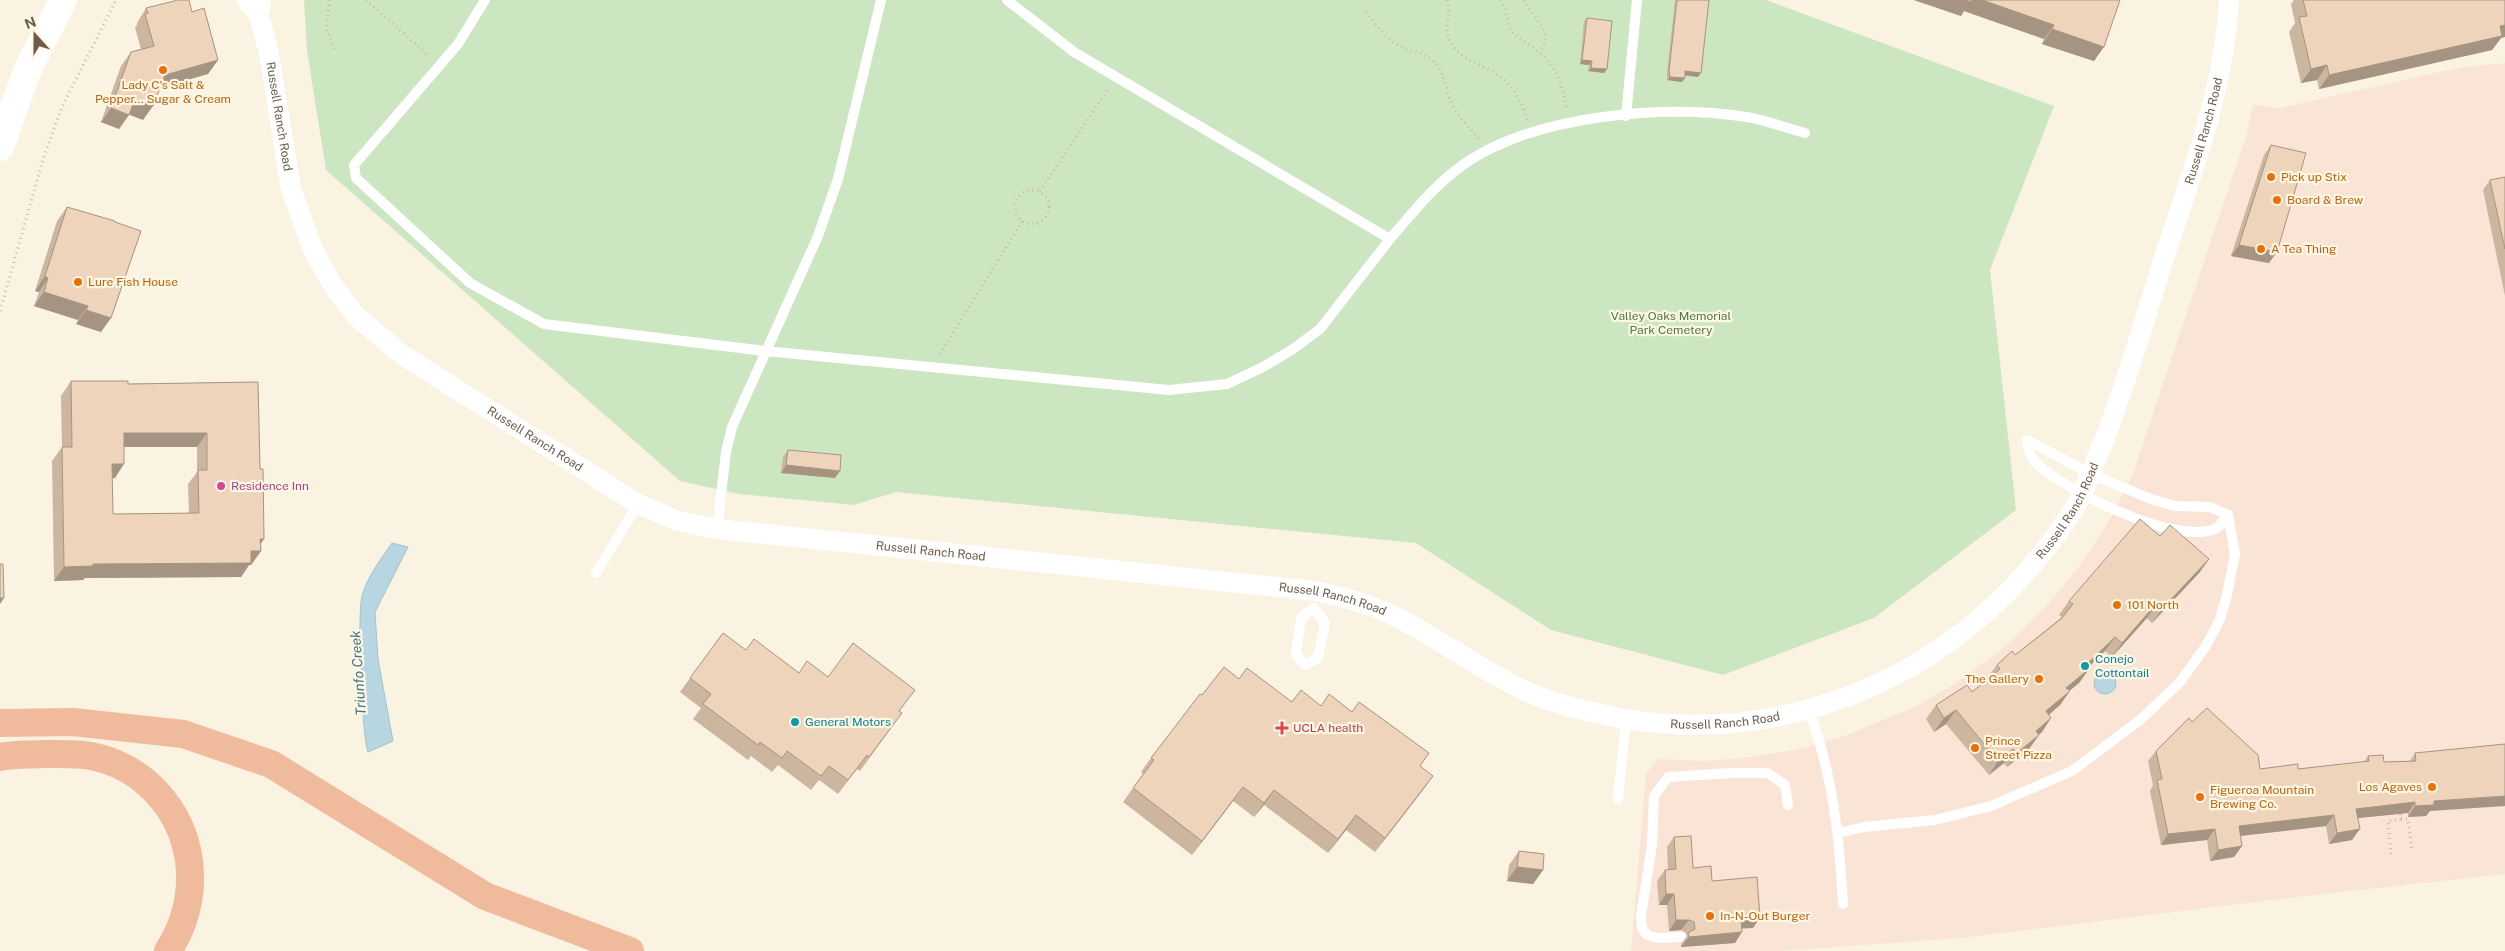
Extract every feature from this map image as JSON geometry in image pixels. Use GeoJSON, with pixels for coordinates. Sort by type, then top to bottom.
{"type":"FeatureCollection","features":[{"type":"Feature","properties":{"kind":"highway"},"geometry":{"type":"LineString","coordinates":[[0,723],[73,722],[183,734],[270,764],[485,896],[630,951]]}},
{"type":"Feature","properties":{"kind":"highway"},"geometry":{"type":"LineString","coordinates":[[0,757],[65,754],[92,756],[117,765],[143,780],[162,796],[180,824],[188,850],[192,879],[188,906],[179,934],[168,951]]}},
{"type":"Feature","properties":{"kind":"main road"},"geometry":{"type":"LineString","coordinates":[[0,146],[28,71],[66,4]]}},
{"type":"Feature","properties":{"kind":"street","name":"Russell Ranch Road"},"geometry":{"type":"LineString","coordinates":[[255,2],[269,54],[291,189],[313,250],[333,286],[356,316],[401,354],[638,504],[678,521],[717,529],[1315,600],[1358,601],[1401,619],[1492,674],[1532,694],[1575,708],[1626,719],[1664,723],[1713,724],[1757,721],[1809,710],[1872,687],[1927,658],[1975,624],[2014,586],[2047,548],[2082,493],[2115,410],[2213,107],[2227,37],[2229,0]]}},
{"type":"Feature","properties":{"kind":"lane"},"geometry":{"type":"LineString","coordinates":[[485,0],[458,44],[354,164],[356,178],[470,283],[544,324],[765,351],[1169,390],[1227,384],[1263,367],[1320,329],[1390,239],[1434,188],[1486,151],[1530,133],[1586,118],[1674,112],[1747,117],[1805,133]]}},
{"type":"Feature","properties":{"kind":"lane"},"geometry":{"type":"LineString","coordinates":[[717,529],[726,452],[732,427],[818,236],[838,179],[881,0]]}},
{"type":"Feature","properties":{"kind":"lane"},"geometry":{"type":"LineString","coordinates":[[1007,0],[1074,52],[1390,239]]}},
{"type":"Feature","properties":{"kind":"lane"},"geometry":{"type":"LineString","coordinates":[[1626,116],[1637,0]]}},
{"type":"Feature","properties":{"kind":"lane"},"geometry":{"type":"LineString","coordinates":[[2026,440],[2091,474],[2151,500],[2175,506],[2210,507],[2228,515],[2217,528],[2203,532],[2160,527],[2140,521],[2082,493],[2036,463],[2029,452],[2026,440]]}},
{"type":"Feature","properties":{"kind":"lane"},"geometry":{"type":"LineString","coordinates":[[596,573],[638,504]]}},
{"type":"Feature","properties":{"kind":"lane"},"geometry":{"type":"LineString","coordinates":[[1838,833],[1864,827],[1935,820],[1990,806],[2072,772],[2140,720],[2180,682],[2206,646],[2220,619],[2235,554],[2228,515]]}},
{"type":"Feature","properties":{"kind":"lane"},"geometry":{"type":"LineString","coordinates":[[1315,600],[1325,623],[1318,658],[1304,666],[1296,654],[1301,618],[1315,600]]}},
{"type":"Feature","properties":{"kind":"lane"},"geometry":{"type":"LineString","coordinates":[[1809,710],[1820,740],[1833,794],[1843,904]]}},
{"type":"Feature","properties":{"kind":"lane"},"geometry":{"type":"LineString","coordinates":[[1618,799],[1626,719]]}},
{"type":"Feature","properties":{"kind":"lane"},"geometry":{"type":"LineString","coordinates":[[1681,937],[1659,938],[1646,935],[1642,928],[1641,916],[1652,845],[1654,796],[1668,778],[1732,773],[1768,773],[1785,785],[1788,806]]}},
{"type":"Feature","properties":{"kind":"path"},"geometry":{"type":"LineString","coordinates":[[0,311],[44,156],[59,115],[87,54],[116,0]]}},
{"type":"Feature","properties":{"kind":"path"},"geometry":{"type":"LineString","coordinates":[[330,0],[326,28],[334,49]]}},
{"type":"Feature","properties":{"kind":"path"},"geometry":{"type":"LineString","coordinates":[[366,0],[440,65]]}},
{"type":"Feature","properties":{"kind":"path"},"geometry":{"type":"LineString","coordinates":[[1447,0],[1449,17],[1446,30],[1449,41],[1459,52],[1476,65],[1498,75],[1513,88],[1524,109],[1530,133]]}},
{"type":"Feature","properties":{"kind":"path"},"geometry":{"type":"LineString","coordinates":[[1500,0],[1504,4],[1507,22],[1513,33],[1539,51],[1557,71],[1570,122]]}},
{"type":"Feature","properties":{"kind":"path"},"geometry":{"type":"LineString","coordinates":[[1524,0],[1528,11],[1544,27],[1547,38],[1545,46],[1539,51]]}},
{"type":"Feature","properties":{"kind":"path"},"geometry":{"type":"LineString","coordinates":[[1366,12],[1381,30],[1399,46],[1420,53],[1432,60],[1442,71],[1445,89],[1453,107],[1486,151]]}},
{"type":"Feature","properties":{"kind":"path"},"geometry":{"type":"LineString","coordinates":[[1040,191],[1117,77]]}},
{"type":"Feature","properties":{"kind":"path"},"geometry":{"type":"LineString","coordinates":[[1028,190],[1040,191],[1044,194],[1049,204],[1047,216],[1033,224],[1023,220],[1016,212],[1019,196],[1028,190]]}},
{"type":"Feature","properties":{"kind":"path"},"geometry":{"type":"LineString","coordinates":[[932,367],[1023,220]]}},
{"type":"Feature","properties":{"kind":"path"},"geometry":{"type":"LineString","coordinates":[[2400,810],[2401,820]]}},
{"type":"Feature","properties":{"kind":"path"},"geometry":{"type":"LineString","coordinates":[[2391,854],[2388,821],[2408,819],[2412,851]]}},
{"type":"Feature","properties":{"kind":"shaded area"},"geometry":{"type":"Polygon","coordinates":[[[2505,63],[2505,874],[2304,896],[1960,938],[1781,951],[1631,951],[1646,774],[1658,759],[1705,761],[1753,757],[1798,749],[1842,737],[1915,707],[1953,685],[2001,650],[2044,609],[2081,564],[2109,521],[2133,474],[2247,133],[2253,105],[2280,108],[2457,68],[2505,63]]]}},
{"type":"Feature","properties":{"kind":"green space","name":"Valley Oaks Memorial Park Cemetery"},"geometry":{"type":"Polygon","coordinates":[[[304,0],[1766,0],[2054,106],[1990,270],[2016,510],[1874,618],[1723,675],[1551,630],[1416,543],[896,492],[854,505],[739,494],[680,481],[326,170],[307,51],[304,0]]]}},
{"type":"Feature","properties":{"kind":"water"},"geometry":{"type":"Polygon","coordinates":[[[392,543],[408,547],[375,612],[378,659],[393,741],[368,752],[362,700],[360,649],[362,596],[367,582],[392,543]]]}},
{"type":"Feature","properties":{"kind":"water"},"geometry":{"type":"Polygon","coordinates":[[[2105,672],[2113,675],[2116,683],[2113,691],[2105,694],[2097,691],[2094,683],[2097,675],[2105,672]]]}},
{"type":"Feature","properties":{"kind":"building","name":"Lady C's Salt & Pepper... Sugar & Cream"},"geometry":{"type":"Polygon","coordinates":[[[178,0],[189,0],[192,12],[204,8],[218,60],[165,75],[153,106],[135,99],[129,115],[111,108],[131,52],[154,46],[145,14],[148,13],[146,8],[178,0]]]}},
{"type":"Feature","properties":{"kind":"building"},"geometry":{"type":"Polygon","coordinates":[[[1677,0],[1709,0],[1701,73],[1685,71],[1685,78],[1670,77],[1669,70],[1677,0]]]}},
{"type":"Feature","properties":{"kind":"building"},"geometry":{"type":"Polygon","coordinates":[[[1982,0],[2120,0],[2104,47],[2052,29],[2054,25],[1982,0]]]}},
{"type":"Feature","properties":{"kind":"building"},"geometry":{"type":"Polygon","coordinates":[[[2303,0],[2505,0],[2505,25],[2500,26],[2502,36],[2329,75],[2327,65],[2311,69],[2299,17],[2307,16],[2303,0]]]}},
{"type":"Feature","properties":{"kind":"building"},"geometry":{"type":"Polygon","coordinates":[[[1587,18],[1612,21],[1607,69],[1591,68],[1592,61],[1582,60],[1587,18]]]}},
{"type":"Feature","properties":{"kind":"building"},"geometry":{"type":"Polygon","coordinates":[[[2271,145],[2306,153],[2277,252],[2239,245],[2271,145]]]}},
{"type":"Feature","properties":{"kind":"building"},"geometry":{"type":"Polygon","coordinates":[[[2505,177],[2505,249],[2490,180],[2505,177]]]}},
{"type":"Feature","properties":{"kind":"building","name":"Lure Fish House"},"geometry":{"type":"Polygon","coordinates":[[[67,207],[141,231],[111,318],[86,310],[88,306],[44,292],[48,278],[45,276],[67,207]]]}},
{"type":"Feature","properties":{"kind":"building","name":"Residence Inn"},"geometry":{"type":"Polygon","coordinates":[[[71,381],[128,381],[128,384],[258,382],[260,469],[263,469],[264,539],[260,539],[261,551],[251,551],[251,563],[93,564],[93,566],[64,567],[62,447],[72,447],[71,381]],[[124,433],[124,464],[112,464],[113,514],[199,513],[198,470],[207,470],[207,433],[124,433]]]}},
{"type":"Feature","properties":{"kind":"building"},"geometry":{"type":"Polygon","coordinates":[[[788,450],[841,455],[840,471],[786,465],[788,450]]]}},
{"type":"Feature","properties":{"kind":"building"},"geometry":{"type":"Polygon","coordinates":[[[2140,519],[2160,536],[2170,525],[2209,559],[2162,609],[2156,604],[2122,643],[2115,637],[2086,665],[2089,669],[2066,688],[2070,691],[2046,711],[2051,718],[2036,731],[2039,735],[2017,753],[2013,749],[1998,761],[1956,710],[1944,718],[1936,705],[1967,685],[1972,692],[2000,669],[1997,665],[2012,651],[2015,655],[2061,619],[2073,604],[2069,601],[2140,519]]]}},
{"type":"Feature","properties":{"kind":"building"},"geometry":{"type":"Polygon","coordinates":[[[0,564],[3,564],[4,598],[0,598],[0,564]]]}},
{"type":"Feature","properties":{"kind":"building","name":"General Motors"},"geometry":{"type":"Polygon","coordinates":[[[723,633],[746,650],[754,639],[799,673],[807,661],[828,677],[853,643],[915,690],[899,711],[902,713],[869,757],[867,755],[848,780],[829,766],[821,776],[787,751],[782,758],[760,742],[758,745],[703,704],[711,694],[690,678],[723,633]]]}},
{"type":"Feature","properties":{"kind":"building"},"geometry":{"type":"Polygon","coordinates":[[[1224,667],[1239,679],[1247,668],[1292,702],[1301,690],[1321,706],[1329,694],[1352,712],[1359,702],[1429,753],[1420,766],[1433,776],[1385,838],[1356,815],[1338,839],[1274,790],[1264,803],[1243,787],[1202,841],[1133,788],[1154,760],[1151,758],[1200,694],[1202,695],[1224,667]]]}},
{"type":"Feature","properties":{"kind":"building"},"geometry":{"type":"Polygon","coordinates":[[[2207,708],[2258,755],[2260,769],[2298,764],[2298,769],[2369,761],[2368,756],[2383,755],[2384,762],[2416,761],[2415,753],[2505,744],[2505,796],[2434,801],[2434,805],[2415,806],[2415,802],[2356,809],[2360,829],[2337,833],[2334,815],[2239,826],[2242,846],[2218,850],[2215,829],[2168,834],[2157,780],[2162,779],[2156,751],[2189,718],[2192,722],[2207,708]]]}},
{"type":"Feature","properties":{"kind":"building","name":"In-N-Out Burger"},"geometry":{"type":"Polygon","coordinates":[[[1691,836],[1693,868],[1711,866],[1712,881],[1757,877],[1760,917],[1741,918],[1742,932],[1689,937],[1688,933],[1695,929],[1694,922],[1676,920],[1674,894],[1666,894],[1665,870],[1676,869],[1674,837],[1691,836]]]}},
{"type":"Feature","properties":{"kind":"building"},"geometry":{"type":"Polygon","coordinates":[[[1519,851],[1544,854],[1543,870],[1517,867],[1519,851]]]}},
{"type":"Feature","properties":{"kind":"place","name":"Lady C's Salt & Pepper... Sugar & Cream"},"geometry":{"type":"Point","coordinates":[163,70]}},
{"type":"Feature","properties":{"kind":"place","name":"Pick up Stix"},"geometry":{"type":"Point","coordinates":[2271,177]}},
{"type":"Feature","properties":{"kind":"place","name":"Board & Brew"},"geometry":{"type":"Point","coordinates":[2277,200]}},
{"type":"Feature","properties":{"kind":"place","name":"A Tea Thing"},"geometry":{"type":"Point","coordinates":[2261,249]}},
{"type":"Feature","properties":{"kind":"place","name":"Lure Fish House"},"geometry":{"type":"Point","coordinates":[78,282]}},
{"type":"Feature","properties":{"kind":"place","name":"Residence Inn"},"geometry":{"type":"Point","coordinates":[221,486]}},
{"type":"Feature","properties":{"kind":"place","name":"101 North"},"geometry":{"type":"Point","coordinates":[2117,605]}},
{"type":"Feature","properties":{"kind":"place","name":"Conejo Cottontail"},"geometry":{"type":"Point","coordinates":[2085,666]}},
{"type":"Feature","properties":{"kind":"place","name":"The Gallery"},"geometry":{"type":"Point","coordinates":[2039,679]}},
{"type":"Feature","properties":{"kind":"place","name":"General Motors"},"geometry":{"type":"Point","coordinates":[795,722]}},
{"type":"Feature","properties":{"kind":"place","name":"UCLA health"},"geometry":{"type":"Point","coordinates":[1282,728]}},
{"type":"Feature","properties":{"kind":"place","name":"Prince Street Pizza"},"geometry":{"type":"Point","coordinates":[1975,748]}},
{"type":"Feature","properties":{"kind":"place","name":"Los Agaves"},"geometry":{"type":"Point","coordinates":[2432,787]}},
{"type":"Feature","properties":{"kind":"place","name":"Figueroa Mountain Brewing Co."},"geometry":{"type":"Point","coordinates":[2200,797]}},
{"type":"Feature","properties":{"kind":"place","name":"In-N-Out Burger"},"geometry":{"type":"Point","coordinates":[1710,916]}},
{"type":"Feature","properties":{"kind":"water label","name":"Triunfo Creek"},"geometry":{"type":"Point","coordinates":[358,673]}}]}
